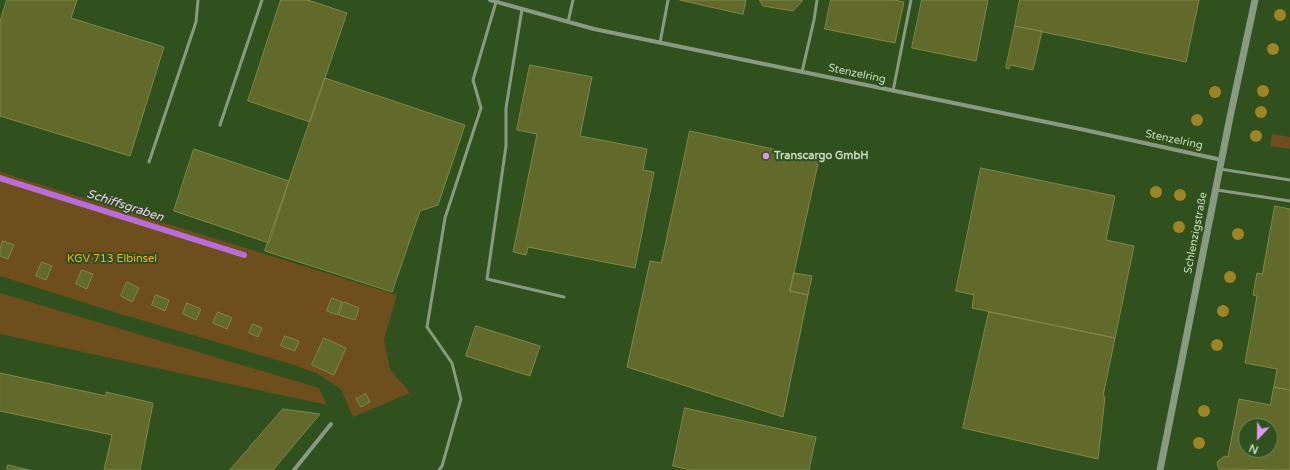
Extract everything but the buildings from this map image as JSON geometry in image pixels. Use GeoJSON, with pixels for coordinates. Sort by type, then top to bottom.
{"type":"FeatureCollection","features":[{"type":"Feature","properties":{"kind":"street","name":"Stenzelring"},"geometry":{"type":"LineString","coordinates":[[490,0],[594,29],[1222,160]]}},
{"type":"Feature","properties":{"kind":"street","name":"Schlenzigstraße"},"geometry":{"type":"LineString","coordinates":[[1160,470],[1255,0]]}},
{"type":"Feature","properties":{"kind":"street"},"geometry":{"type":"LineString","coordinates":[[294,470],[331,424]]}},
{"type":"Feature","properties":{"kind":"lane"},"geometry":{"type":"LineString","coordinates":[[149,162],[196,22],[198,0]]}},
{"type":"Feature","properties":{"kind":"lane"},"geometry":{"type":"LineString","coordinates":[[220,125],[262,0]]}},
{"type":"Feature","properties":{"kind":"lane"},"geometry":{"type":"LineString","coordinates":[[568,22],[573,0]]}},
{"type":"Feature","properties":{"kind":"lane"},"geometry":{"type":"LineString","coordinates":[[660,43],[668,0]]}},
{"type":"Feature","properties":{"kind":"lane"},"geometry":{"type":"LineString","coordinates":[[802,72],[817,0]]}},
{"type":"Feature","properties":{"kind":"lane"},"geometry":{"type":"LineString","coordinates":[[893,91],[911,0]]}},
{"type":"Feature","properties":{"kind":"lane"},"geometry":{"type":"LineString","coordinates":[[440,470],[461,399],[452,362],[427,327],[445,218],[482,108],[473,80],[496,2]]}},
{"type":"Feature","properties":{"kind":"lane"},"geometry":{"type":"LineString","coordinates":[[522,9],[506,108],[506,146],[487,279],[564,297]]}},
{"type":"Feature","properties":{"kind":"lane"},"geometry":{"type":"LineString","coordinates":[[1220,169],[1290,180]]}},
{"type":"Feature","properties":{"kind":"lane"},"geometry":{"type":"LineString","coordinates":[[1216,190],[1290,201]]}},
{"type":"Feature","properties":{"kind":"green space"},"geometry":{"type":"Polygon","coordinates":[[[1272,134],[1290,137],[1290,149],[1270,146],[1272,134]]]}},
{"type":"Feature","properties":{"kind":"green space","name":"KGV 713 Elbinsel"},"geometry":{"type":"Polygon","coordinates":[[[0,172],[397,295],[384,340],[390,369],[410,393],[353,417],[341,389],[318,374],[294,365],[114,312],[0,276],[0,172]]]}},
{"type":"Feature","properties":{"kind":"green space"},"geometry":{"type":"Polygon","coordinates":[[[0,293],[319,388],[327,405],[0,334],[0,293]]]}},
{"type":"Feature","properties":{"kind":"waterway","name":"Schiffsgraben"},"geometry":{"type":"LineString","coordinates":[[0,178],[244,255]]}},
{"type":"Feature","properties":{"kind":"place","name":"Transcargo GmbH"},"geometry":{"type":"Point","coordinates":[766,156]}}]}
